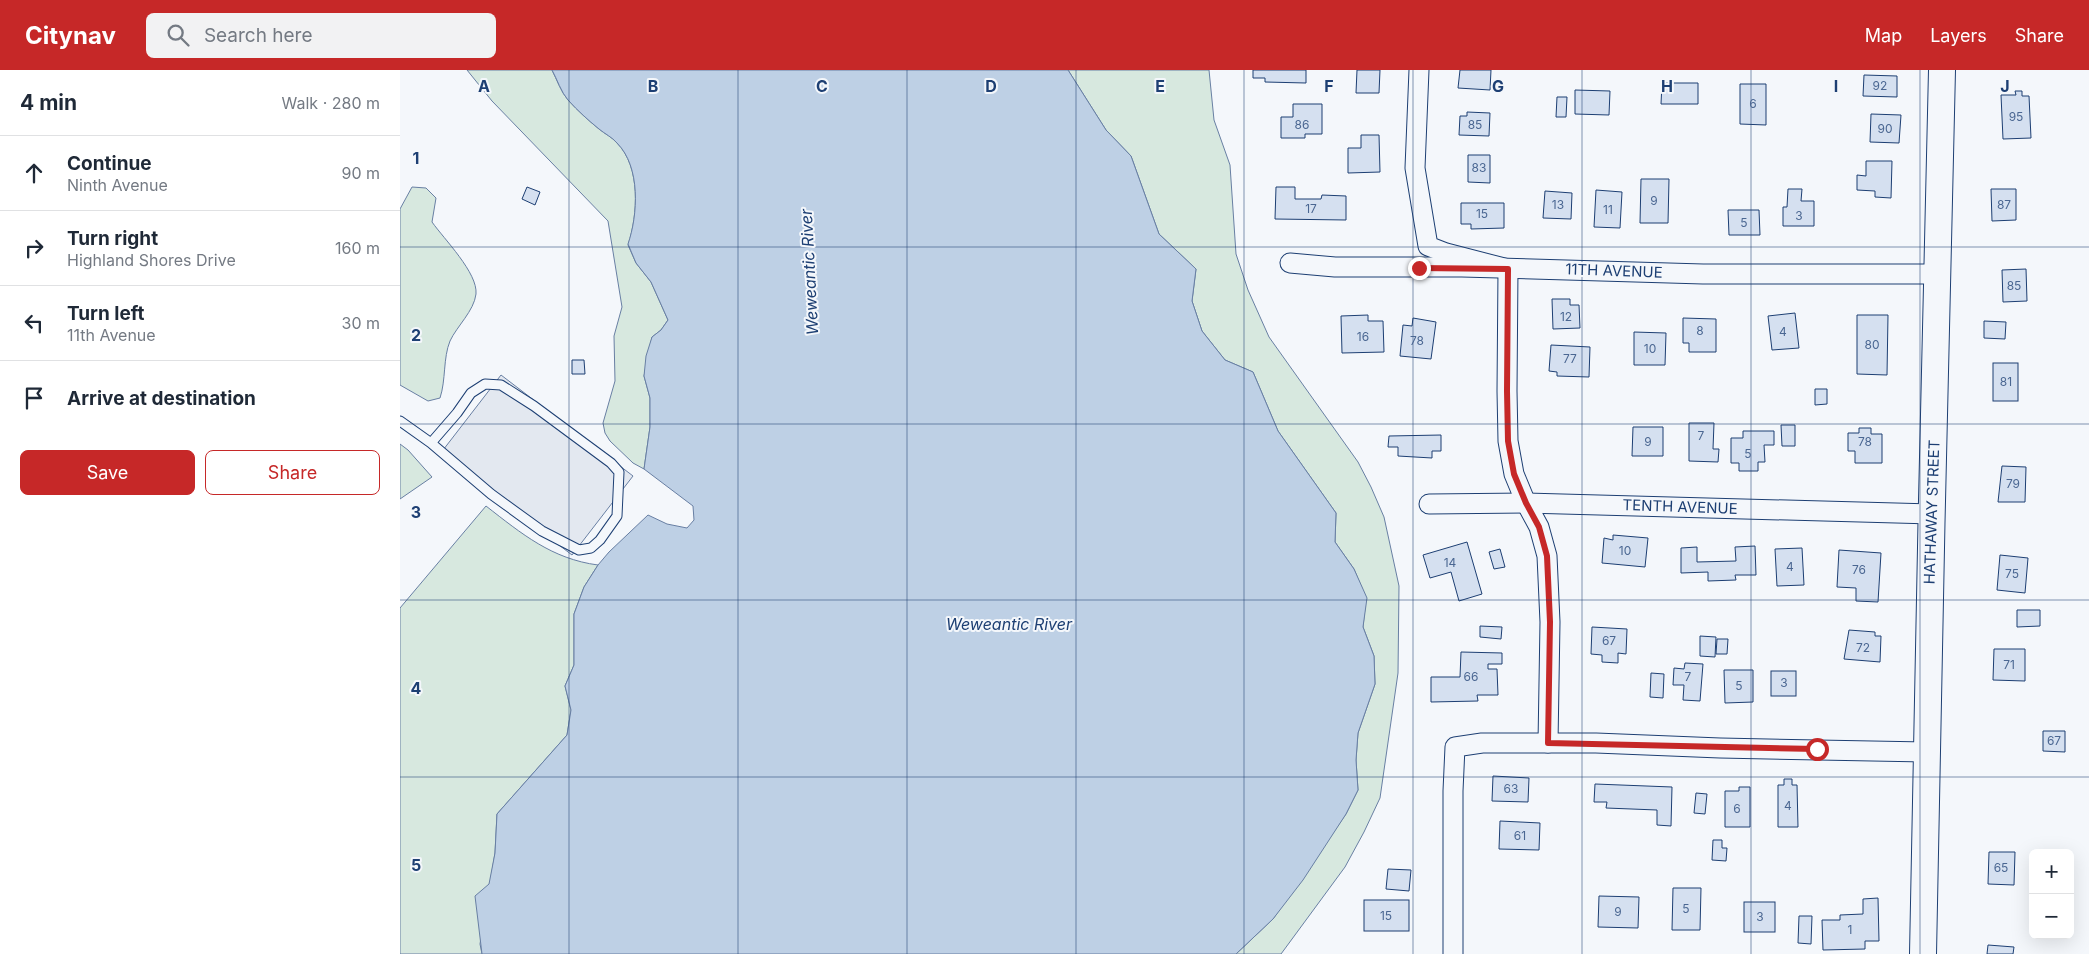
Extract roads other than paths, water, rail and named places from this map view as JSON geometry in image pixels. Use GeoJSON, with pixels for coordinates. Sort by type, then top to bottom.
{"type":"FeatureCollection","features":[{"type":"Feature","properties":{"kind":"street"},"geometry":{"type":"LineString","coordinates":[[1419,70],[1415,168],[1428,246],[1446,253],[1508,269],[1508,441],[1514,474],[1526,503],[1539,527],[1547,556],[1550,622],[1548,743]]}},
{"type":"Feature","properties":{"kind":"street","name":"HATHAWAY STREET"},"geometry":{"type":"LineString","coordinates":[[1923,954],[1942,70]]}},
{"type":"Feature","properties":{"kind":"street","name":"11TH AVENUE"},"geometry":{"type":"LineString","coordinates":[[1290,263],[1344,267],[1703,274],[1938,274]]}},
{"type":"Feature","properties":{"kind":"street","name":"TENTH AVENUE"},"geometry":{"type":"LineString","coordinates":[[1429,504],[1526,503],[1932,514]]}},
{"type":"Feature","properties":{"kind":"street"},"geometry":{"type":"LineString","coordinates":[[1453,954],[1455,747],[1482,743],[1548,743],[1926,752]]}},
{"type":"Feature","properties":{"kind":"lane"},"geometry":{"type":"LineString","coordinates":[[400,421],[431,443],[490,494],[542,530],[579,550],[591,548],[600,540],[617,516],[619,472],[611,463],[534,406],[501,386],[485,384],[471,393],[457,413],[431,443]]}},
{"type":"Feature","properties":{"kind":"water","name":"Weweantic River"},"geometry":{"type":"Polygon","coordinates":[[[552,70],[1068,70],[1106,130],[1131,156],[1159,234],[1196,269],[1192,301],[1202,331],[1225,360],[1253,372],[1278,431],[1336,513],[1335,542],[1354,569],[1367,598],[1363,627],[1374,656],[1375,684],[1358,733],[1356,760],[1358,790],[1346,814],[1303,880],[1273,919],[1236,954],[482,954],[475,896],[489,884],[495,853],[497,814],[567,735],[571,710],[565,686],[574,665],[574,614],[584,587],[609,552],[648,515],[667,524],[687,528],[694,520],[693,506],[644,469],[650,427],[650,398],[644,376],[646,356],[652,337],[661,330],[668,320],[651,282],[636,263],[628,244],[635,206],[634,178],[630,165],[625,153],[615,141],[579,112],[568,100],[552,70]]]}}]}
